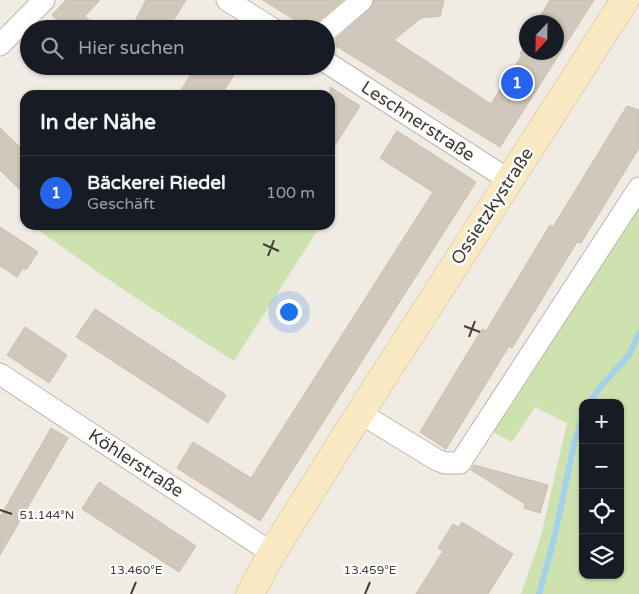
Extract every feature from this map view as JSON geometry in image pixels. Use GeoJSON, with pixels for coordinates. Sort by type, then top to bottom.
{"type":"FeatureCollection","features":[{"type":"Feature","properties":{"kind":"main road","name":"Ossietzkystraße"},"geometry":{"type":"LineString","coordinates":[[250,594],[272,553],[360,413],[625,0]]}},
{"type":"Feature","properties":{"kind":"street"},"geometry":{"type":"LineString","coordinates":[[24,20],[44,0]]}},
{"type":"Feature","properties":{"kind":"street"},"geometry":{"type":"LineString","coordinates":[[227,0],[259,20]]}},
{"type":"Feature","properties":{"kind":"street"},"geometry":{"type":"LineString","coordinates":[[335,23],[362,0]]}},
{"type":"Feature","properties":{"kind":"street"},"geometry":{"type":"LineString","coordinates":[[0,45],[20,25]]}},
{"type":"Feature","properties":{"kind":"street","name":"Leschnerstraße"},"geometry":{"type":"LineString","coordinates":[[335,68],[509,180]]}},
{"type":"Feature","properties":{"kind":"street"},"geometry":{"type":"LineString","coordinates":[[360,413],[437,460],[445,463],[460,463],[639,188]]}},
{"type":"Feature","properties":{"kind":"street","name":"Köhlerstraße"},"geometry":{"type":"LineString","coordinates":[[0,374],[272,553]]}},
{"type":"Feature","properties":{"kind":"green space"},"geometry":{"type":"Polygon","coordinates":[[[639,206],[639,594],[521,594],[541,536],[567,423],[535,407],[512,442],[493,432],[639,206]]]}},
{"type":"Feature","properties":{"kind":"green space"},"geometry":{"type":"Polygon","coordinates":[[[38,230],[318,230],[234,361],[125,291],[38,230]]]}},
{"type":"Feature","properties":{"kind":"building"},"geometry":{"type":"Polygon","coordinates":[[[66,0],[100,0],[85,16],[89,20],[57,20],[52,15],[66,0]]]}},
{"type":"Feature","properties":{"kind":"building"},"geometry":{"type":"Polygon","coordinates":[[[146,0],[186,0],[174,20],[136,20],[146,0]]]}},
{"type":"Feature","properties":{"kind":"building"},"geometry":{"type":"Polygon","coordinates":[[[263,0],[343,0],[320,20],[295,20],[263,0]]]}},
{"type":"Feature","properties":{"kind":"building"},"geometry":{"type":"Polygon","coordinates":[[[374,0],[444,0],[440,16],[421,18],[394,40],[491,104],[519,60],[556,60],[500,147],[336,46],[336,39],[370,9],[374,0]]]}},
{"type":"Feature","properties":{"kind":"building"},"geometry":{"type":"Polygon","coordinates":[[[550,0],[594,0],[564,47],[564,15],[541,15],[550,0]]]}},
{"type":"Feature","properties":{"kind":"building"},"geometry":{"type":"Polygon","coordinates":[[[190,75],[234,75],[224,90],[181,90],[190,75]]]}},
{"type":"Feature","properties":{"kind":"building"},"geometry":{"type":"Polygon","coordinates":[[[335,90],[360,106],[335,145],[335,90]]]}},
{"type":"Feature","properties":{"kind":"building"},"geometry":{"type":"Polygon","coordinates":[[[627,106],[639,110],[639,148],[581,243],[577,242],[512,348],[509,346],[446,449],[420,432],[482,329],[486,331],[550,225],[553,227],[627,106]]]}},
{"type":"Feature","properties":{"kind":"building"},"geometry":{"type":"Polygon","coordinates":[[[0,128],[20,147],[20,190],[0,170],[0,128]]]}},
{"type":"Feature","properties":{"kind":"building"},"geometry":{"type":"Polygon","coordinates":[[[397,131],[476,182],[260,521],[177,468],[193,442],[251,478],[433,192],[380,158],[397,131]]]}},
{"type":"Feature","properties":{"kind":"building"},"geometry":{"type":"Polygon","coordinates":[[[0,227],[38,252],[26,270],[23,268],[17,277],[0,266],[0,227]]]}},
{"type":"Feature","properties":{"kind":"building"},"geometry":{"type":"Polygon","coordinates":[[[95,309],[226,395],[208,423],[76,337],[95,309]]]}},
{"type":"Feature","properties":{"kind":"building"},"geometry":{"type":"Polygon","coordinates":[[[25,327],[67,355],[49,383],[7,355],[25,327]]]}},
{"type":"Feature","properties":{"kind":"building"},"geometry":{"type":"Polygon","coordinates":[[[51,428],[68,438],[0,555],[0,517],[51,428]]]}},
{"type":"Feature","properties":{"kind":"building"},"geometry":{"type":"Polygon","coordinates":[[[474,465],[548,485],[540,513],[524,508],[525,504],[471,470],[474,465]]]}},
{"type":"Feature","properties":{"kind":"building"},"geometry":{"type":"Polygon","coordinates":[[[99,482],[196,546],[179,572],[82,509],[99,482]]]}},
{"type":"Feature","properties":{"kind":"building"},"geometry":{"type":"Polygon","coordinates":[[[462,522],[513,554],[488,594],[416,594],[443,551],[438,548],[453,524],[458,527],[462,522]]]}},
{"type":"Feature","properties":{"kind":"waterway"},"geometry":{"type":"LineString","coordinates":[[592,399],[629,355],[639,333]]}},
{"type":"Feature","properties":{"kind":"waterway"},"geometry":{"type":"LineString","coordinates":[[539,594],[554,539],[579,428]]}},
{"type":"Feature","properties":{"kind":"place","name":"Bäckerei Riedel"},"geometry":{"type":"Point","coordinates":[517,83]}}]}
